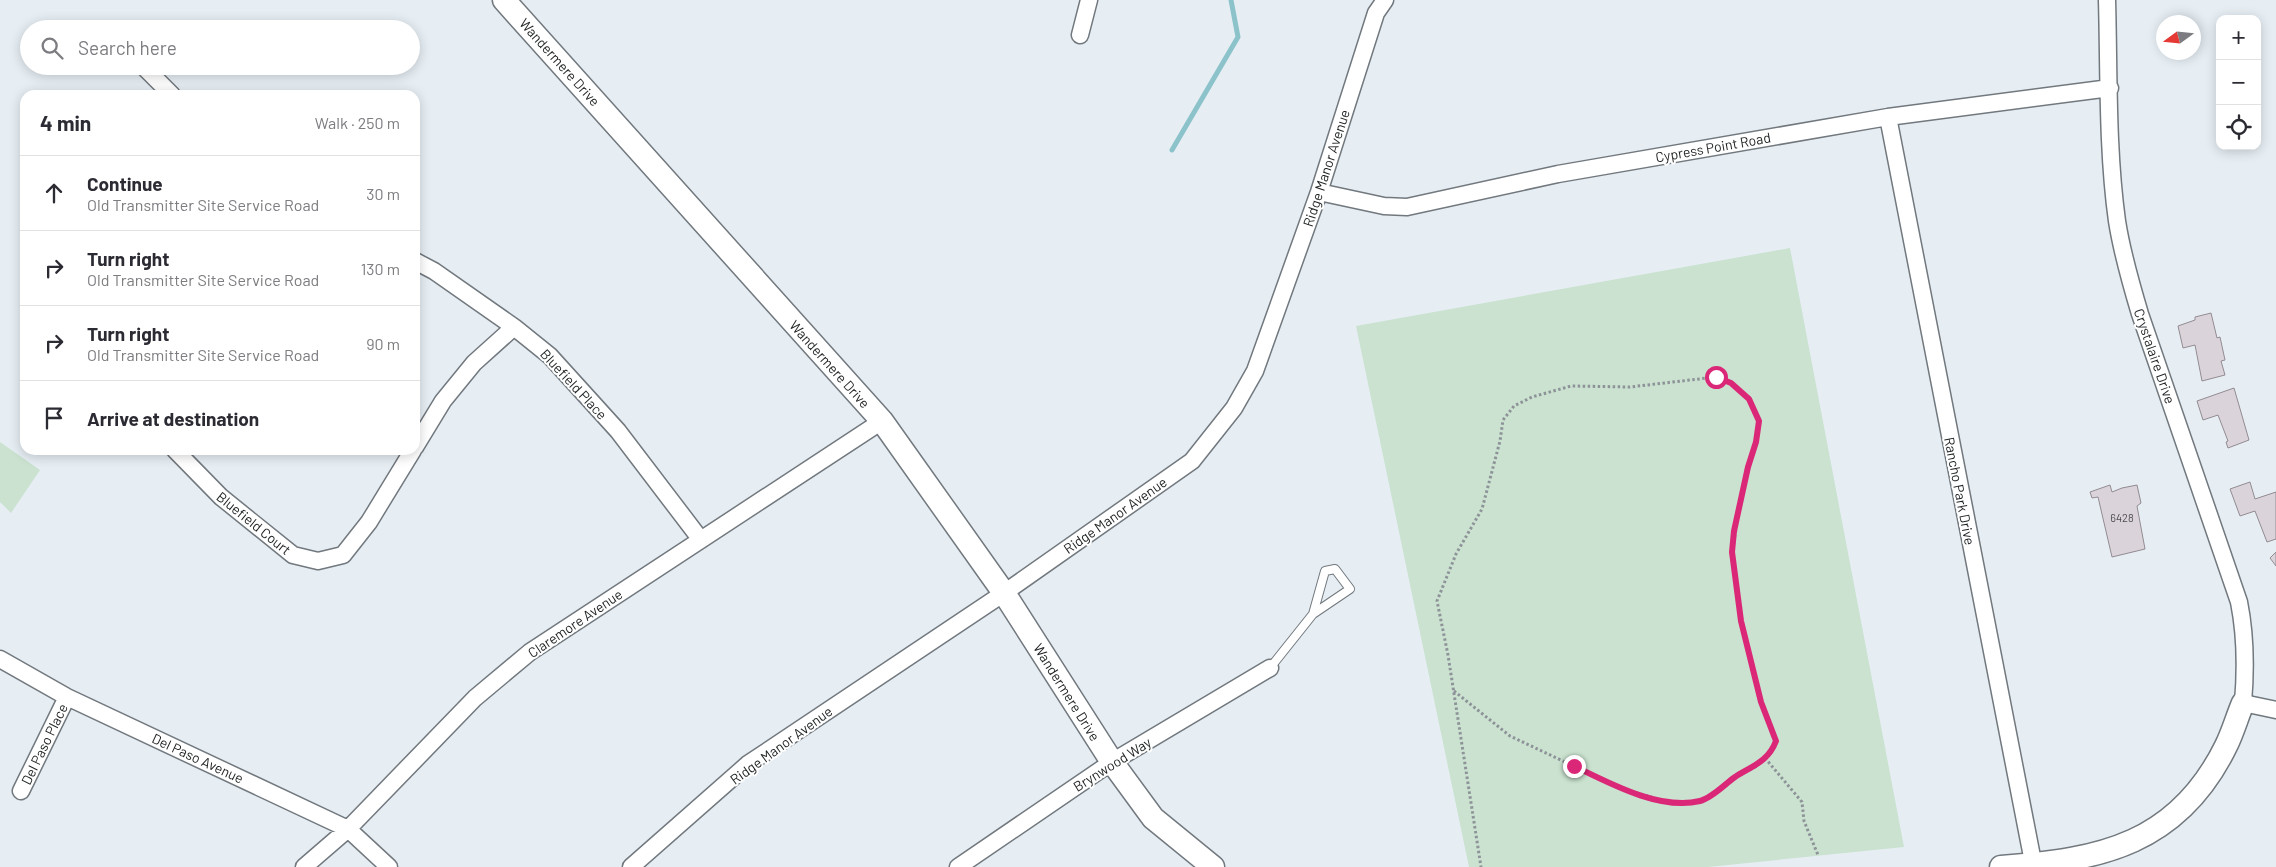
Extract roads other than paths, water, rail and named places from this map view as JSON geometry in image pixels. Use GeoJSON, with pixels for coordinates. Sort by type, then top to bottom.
{"type":"FeatureCollection","features":[{"type":"Feature","properties":{"kind":"street","name":"Wandermere Drive"},"geometry":{"type":"LineString","coordinates":[[504,0],[882,421],[1004,592],[1112,762],[1153,818],[1213,867]]}},
{"type":"Feature","properties":{"kind":"street"},"geometry":{"type":"LineString","coordinates":[[1080,36],[1089,0]]}},
{"type":"Feature","properties":{"kind":"street","name":"Ridge Manor Avenue"},"geometry":{"type":"LineString","coordinates":[[631,867],[748,764],[1004,592],[1192,461],[1234,408],[1255,371],[1319,192],[1376,13],[1386,0]]}},
{"type":"Feature","properties":{"kind":"street","name":"Crystalaire Drive"},"geometry":{"type":"LineString","coordinates":[[2107,0],[2113,181],[2117,223],[2140,314],[2239,602],[2245,640],[2246,666],[2243,703]]}},
{"type":"Feature","properties":{"kind":"street"},"geometry":{"type":"LineString","coordinates":[[151,75],[167,90]]}},
{"type":"Feature","properties":{"kind":"street","name":"Cypress Point Road"},"geometry":{"type":"LineString","coordinates":[[1319,192],[1384,206],[1407,207],[1558,174],[1888,117],[2110,88]]}},
{"type":"Feature","properties":{"kind":"street","name":"Rancho Park Drive"},"geometry":{"type":"LineString","coordinates":[[1888,117],[2033,866]]}},
{"type":"Feature","properties":{"kind":"street","name":"Bluefield Place"},"geometry":{"type":"LineString","coordinates":[[420,263],[434,270],[514,327],[550,356],[618,431],[702,540]]}},
{"type":"Feature","properties":{"kind":"street"},"geometry":{"type":"LineString","coordinates":[[420,439],[449,393],[474,363],[514,327]]}},
{"type":"Feature","properties":{"kind":"street","name":"Claremore Avenue"},"geometry":{"type":"LineString","coordinates":[[304,867],[348,829],[475,698],[530,652],[882,421]]}},
{"type":"Feature","properties":{"kind":"street","name":"Bluefield Court"},"geometry":{"type":"LineString","coordinates":[[180,455],[221,497],[293,555],[318,562],[343,555],[369,522],[410,455]]}},
{"type":"Feature","properties":{"kind":"street","name":"Del Paso Avenue"},"geometry":{"type":"LineString","coordinates":[[0,659],[67,697],[348,829],[389,867]]}},
{"type":"Feature","properties":{"kind":"street","name":"Brynwood Way"},"geometry":{"type":"LineString","coordinates":[[958,867],[1112,762],[1270,668]]}},
{"type":"Feature","properties":{"kind":"street","name":"Del Paso Place"},"geometry":{"type":"LineString","coordinates":[[21,791],[67,697]]}},
{"type":"Feature","properties":{"kind":"street"},"geometry":{"type":"LineString","coordinates":[[2001,867],[2033,866],[2091,857],[2143,836],[2164,822],[2196,793],[2227,745],[2243,703],[2276,710]]}},
{"type":"Feature","properties":{"kind":"lane"},"geometry":{"type":"LineString","coordinates":[[1270,668],[1313,614],[1350,589],[1335,569],[1326,572],[1313,614]]}},
{"type":"Feature","properties":{"kind":"waterway"},"geometry":{"type":"LineString","coordinates":[[1172,150],[1238,37],[1231,0]]}}]}
